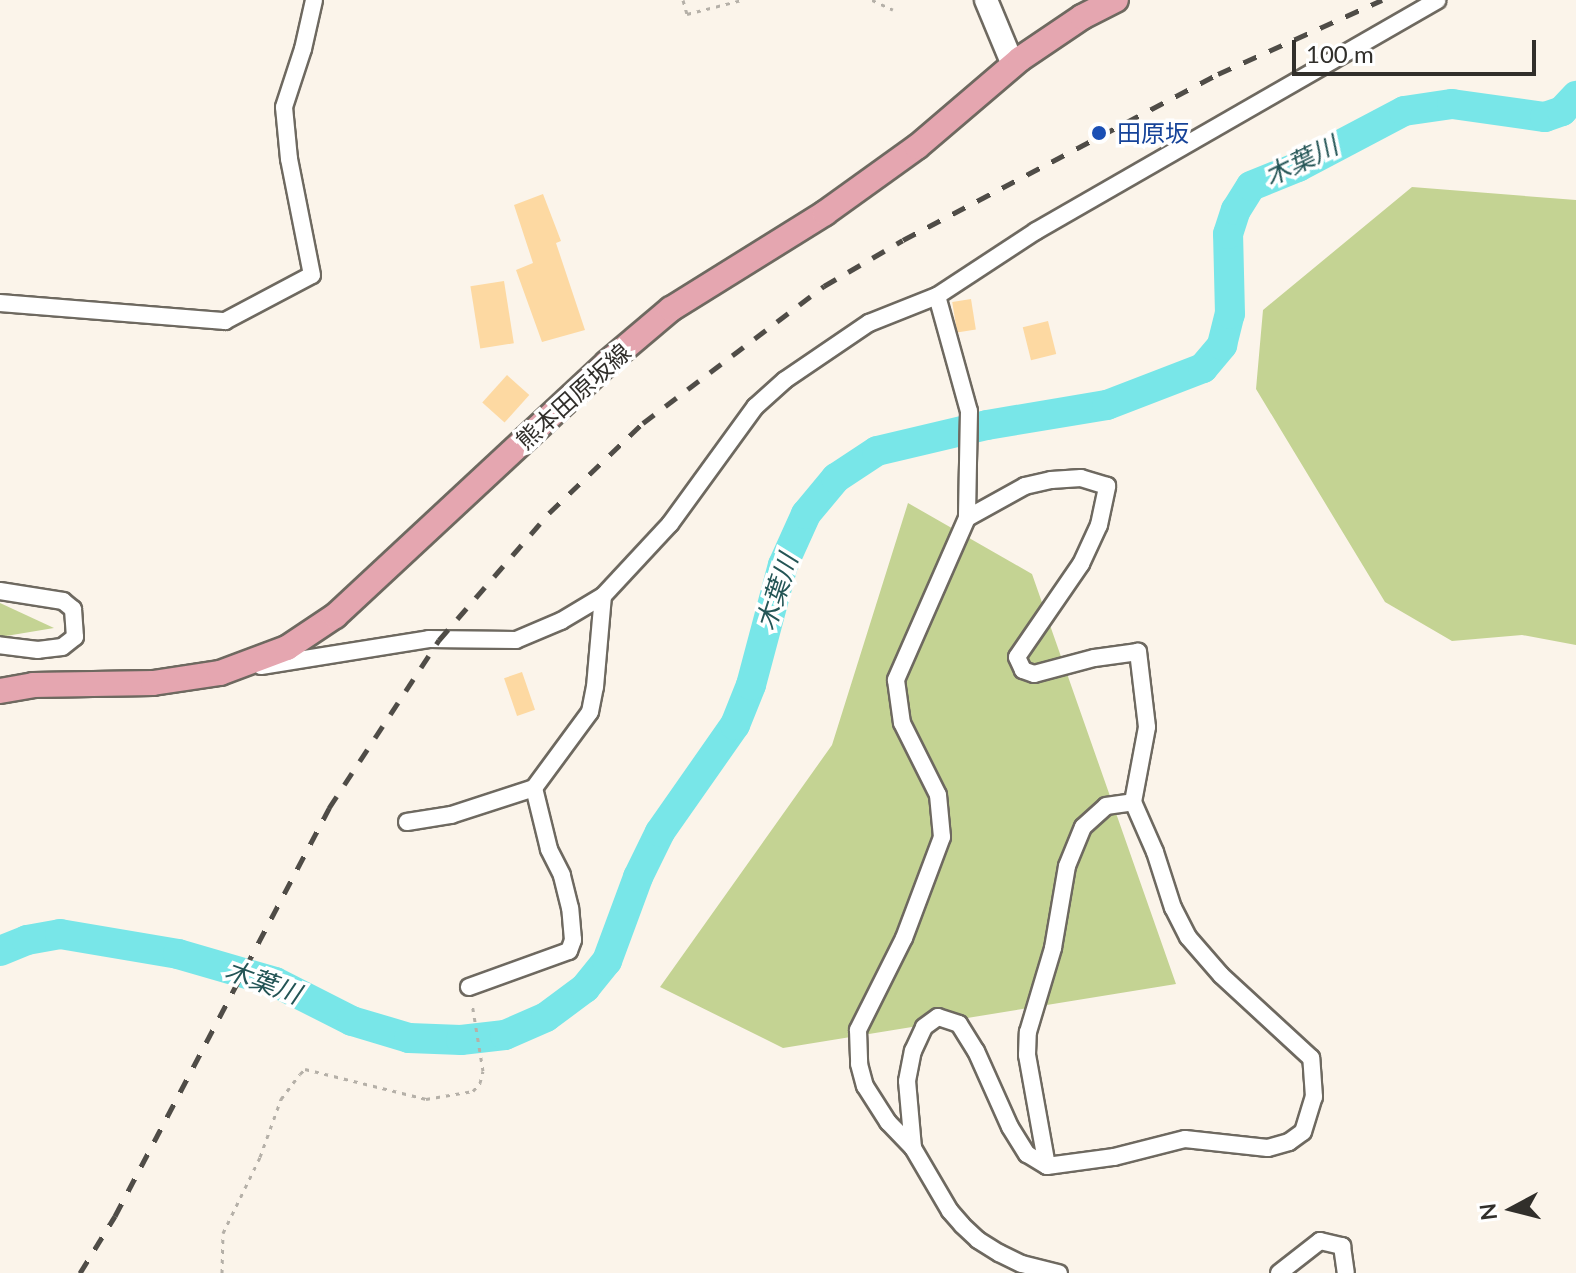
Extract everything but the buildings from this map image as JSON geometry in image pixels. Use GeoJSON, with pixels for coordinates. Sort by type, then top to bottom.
{"type":"FeatureCollection","features":[{"type":"Feature","properties":{"kind":"main road","name":"熊本田原坂線"},"geometry":{"type":"LineString","coordinates":[[0,691],[33,685],[153,683],[220,673],[287,648],[335,616],[607,363],[671,309],[836,205],[917,147],[1013,65],[1082,17],[1116,0]]}},
{"type":"Feature","properties":{"kind":"street"},"geometry":{"type":"LineString","coordinates":[[0,303],[225,321],[312,275],[289,159],[284,107],[303,49],[314,0]]}},
{"type":"Feature","properties":{"kind":"street"},"geometry":{"type":"LineString","coordinates":[[986,0],[1013,65]]}},
{"type":"Feature","properties":{"kind":"street"},"geometry":{"type":"LineString","coordinates":[[220,673],[429,639],[516,640],[561,621],[603,596],[670,524],[755,407],[785,380],[869,323],[937,296],[1036,231],[1437,0]]}},
{"type":"Feature","properties":{"kind":"street"},"geometry":{"type":"LineString","coordinates":[[937,296],[969,411],[967,518],[896,680],[902,723],[938,795],[942,837],[904,938],[858,1030],[859,1064],[865,1086],[888,1122],[913,1148],[950,1211],[978,1240],[1022,1264],[1059,1273]]}},
{"type":"Feature","properties":{"kind":"street"},"geometry":{"type":"LineString","coordinates":[[913,1148],[907,1081],[913,1051],[924,1027],[938,1017],[959,1024],[976,1051],[1010,1127],[1027,1154],[1047,1166],[1114,1157],[1185,1139],[1268,1148],[1289,1142],[1303,1132],[1314,1097],[1311,1058],[1221,975],[1188,937],[1173,908],[1155,852],[1133,802],[1147,727],[1138,652],[1094,658],[1034,674],[1023,670],[1017,657],[1081,564],[1099,525],[1107,486],[1081,478],[1051,480],[1025,486],[967,518]]}},
{"type":"Feature","properties":{"kind":"street"},"geometry":{"type":"LineString","coordinates":[[0,591],[63,601],[73,609],[75,637],[62,647],[50,649],[0,645]]}},
{"type":"Feature","properties":{"kind":"street"},"geometry":{"type":"LineString","coordinates":[[407,822],[451,815],[534,788],[590,712],[603,596]]}},
{"type":"Feature","properties":{"kind":"street"},"geometry":{"type":"LineString","coordinates":[[469,987],[569,951],[573,940],[562,875],[549,849],[534,788]]}},
{"type":"Feature","properties":{"kind":"street"},"geometry":{"type":"LineString","coordinates":[[1047,1166],[1027,1055],[1028,1032],[1053,948],[1067,866],[1083,827],[1106,806],[1133,802]]}},
{"type":"Feature","properties":{"kind":"street"},"geometry":{"type":"LineString","coordinates":[[1279,1273],[1320,1241],[1342,1246],[1346,1273]]}},
{"type":"Feature","properties":{"kind":"path"},"geometry":{"type":"LineString","coordinates":[[683,0],[687,14],[742,0]]}},
{"type":"Feature","properties":{"kind":"path"},"geometry":{"type":"LineString","coordinates":[[872,0],[893,10]]}},
{"type":"Feature","properties":{"kind":"path"},"geometry":{"type":"LineString","coordinates":[[222,1273],[223,1233],[260,1157],[281,1099],[305,1069],[426,1099],[473,1091],[480,1083],[483,1071],[469,987]]}},
{"type":"Feature","properties":{"kind":"green space"},"geometry":{"type":"Polygon","coordinates":[[[1412,187],[1576,200],[1576,645],[1522,635],[1452,641],[1385,602],[1256,389],[1263,310],[1412,187]]]}},
{"type":"Feature","properties":{"kind":"green space"},"geometry":{"type":"Polygon","coordinates":[[[908,503],[1032,574],[1176,984],[783,1048],[660,987],[832,745],[908,503]]]}},
{"type":"Feature","properties":{"kind":"green space"},"geometry":{"type":"Polygon","coordinates":[[[0,603],[54,628],[0,637],[0,603]]]}},
{"type":"Feature","properties":{"kind":"waterway","name":"木葉川"},"geometry":{"type":"LineString","coordinates":[[0,951],[27,940],[60,934],[178,954],[275,982],[352,1021],[409,1038],[461,1040],[505,1035],[546,1017],[585,988],[607,961],[638,877],[660,832],[735,725],[751,685],[783,565],[806,514],[836,478],[877,451],[987,425],[1107,405],[1203,368],[1222,345],[1230,314],[1228,234],[1236,210],[1251,186],[1298,167],[1404,111],[1452,104],[1545,117],[1562,111],[1576,96]]}},
{"type":"Feature","properties":{"kind":"railway"},"geometry":{"type":"LineString","coordinates":[[80,1273],[115,1216],[329,808],[439,640],[549,513],[643,423],[824,286],[903,240],[1218,74],[1382,0]]}},
{"type":"Feature","properties":{"kind":"place","name":"田原坂"},"geometry":{"type":"Point","coordinates":[1099,133]}}]}
